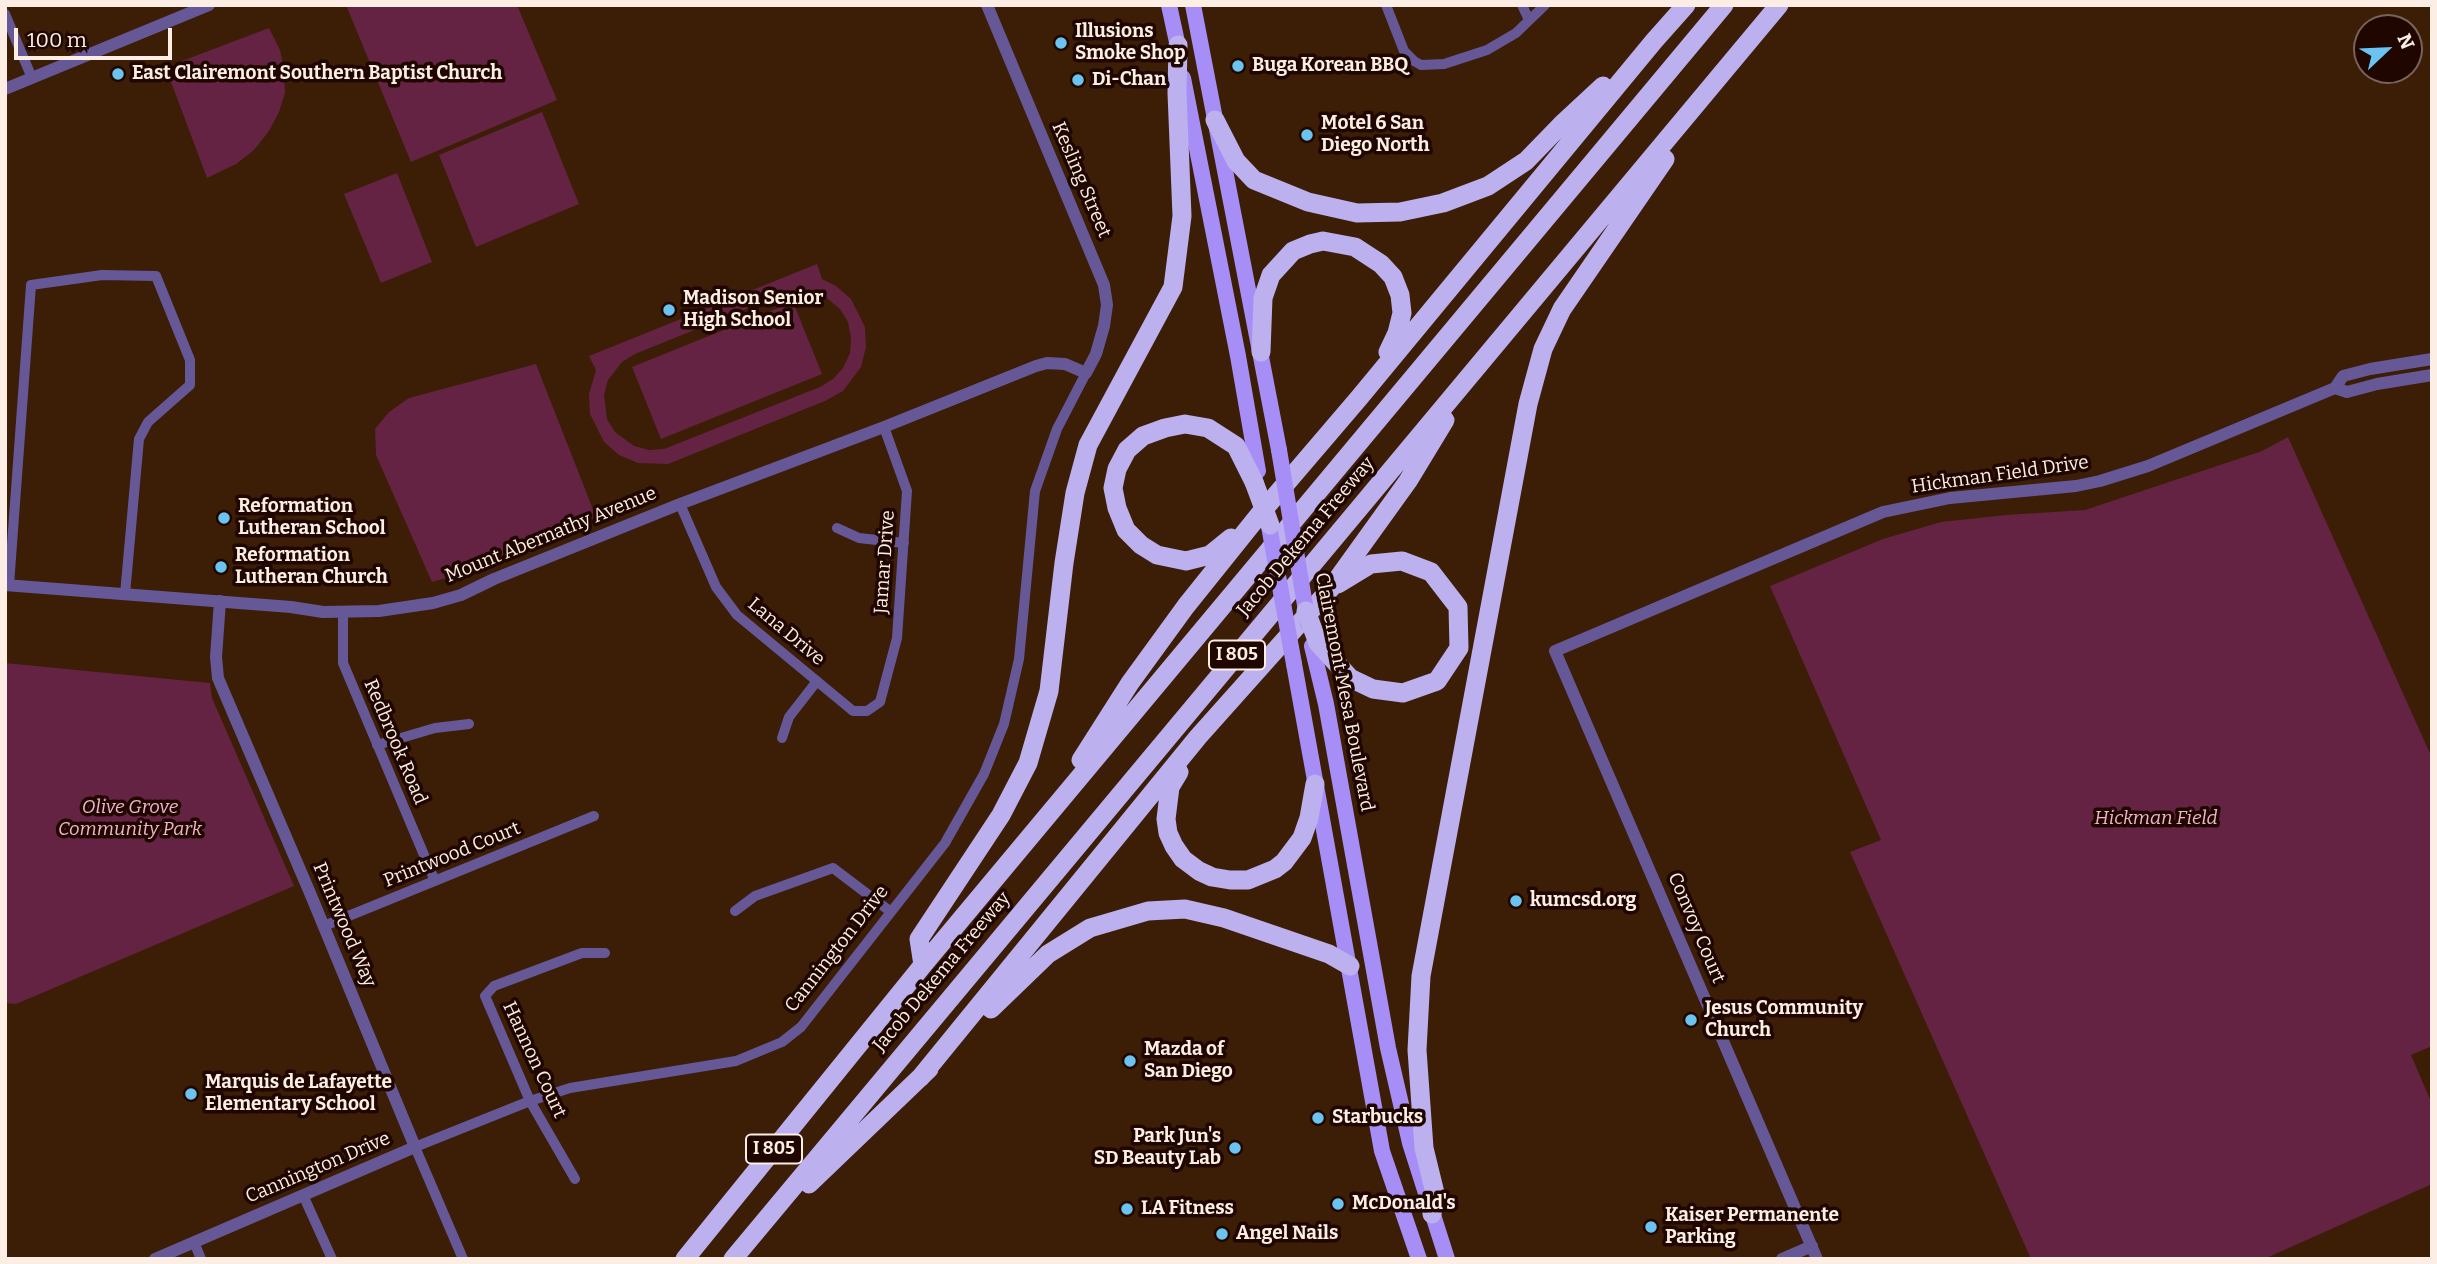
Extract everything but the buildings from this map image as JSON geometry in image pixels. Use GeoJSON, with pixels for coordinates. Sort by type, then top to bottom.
{"type":"FeatureCollection","features":[{"type":"Feature","properties":{"kind":"highway"},"geometry":{"type":"LineString","coordinates":[[1033,834],[1130,683],[1186,606],[1264,520],[1359,398],[1686,5]]}},
{"type":"Feature","properties":{"kind":"highway","name":"Jacob Dekema Freeway"},"geometry":{"type":"LineString","coordinates":[[685,1259],[923,965],[1724,5]]}},
{"type":"Feature","properties":{"kind":"highway","name":"Jacob Dekema Freeway"},"geometry":{"type":"LineString","coordinates":[[737,1254],[1779,5]]}},
{"type":"Feature","properties":{"kind":"highway"},"geometry":{"type":"LineString","coordinates":[[1215,120],[1236,161],[1254,180],[1308,202],[1357,213],[1400,212],[1443,203],[1488,186],[1527,161],[1561,125],[1654,41]]}},
{"type":"Feature","properties":{"kind":"highway"},"geometry":{"type":"LineString","coordinates":[[923,965],[919,939],[1002,815],[1028,763],[1049,691],[1063,563],[1075,493],[1088,445],[1173,287],[1182,216],[1177,93],[1178,45]]}},
{"type":"Feature","properties":{"kind":"highway"},"geometry":{"type":"LineString","coordinates":[[1432,1214],[1435,1193],[1424,1148],[1419,1096],[1417,1050],[1421,976],[1528,404],[1543,349],[1562,309],[1733,60]]}},
{"type":"Feature","properties":{"kind":"highway"},"geometry":{"type":"LineString","coordinates":[[1261,352],[1263,298],[1271,275],[1281,262],[1293,251],[1324,241],[1355,247],[1381,264],[1393,277],[1400,295],[1402,313],[1390,350],[1359,398]]}},
{"type":"Feature","properties":{"kind":"highway"},"geometry":{"type":"LineString","coordinates":[[920,1078],[1198,737],[1331,588],[1408,481],[1484,359]]}},
{"type":"Feature","properties":{"kind":"highway"},"geometry":{"type":"LineString","coordinates":[[1185,425],[1208,428],[1236,446],[1256,477],[1264,520],[1210,555],[1186,561],[1157,555],[1141,545],[1126,530],[1113,488],[1117,469],[1127,450],[1143,436],[1165,428],[1185,425]]}},
{"type":"Feature","properties":{"kind":"highway"},"geometry":{"type":"LineString","coordinates":[[1306,611],[1315,645],[1350,678],[1373,689],[1403,693],[1437,681],[1459,648],[1458,607],[1431,572],[1402,561],[1371,564],[1331,588]]}},
{"type":"Feature","properties":{"kind":"highway"},"geometry":{"type":"LineString","coordinates":[[1198,737],[1170,787],[1168,833],[1184,859],[1212,877],[1248,880],[1275,869],[1284,862],[1302,838],[1309,818],[1315,784]]}},
{"type":"Feature","properties":{"kind":"highway"},"geometry":{"type":"LineString","coordinates":[[737,1254],[1048,954],[1090,928],[1148,911],[1185,909],[1224,918],[1329,954],[1350,966]]}},
{"type":"Feature","properties":{"kind":"main road"},"geometry":{"type":"LineString","coordinates":[[1169,5],[1238,356],[1256,477]]}},
{"type":"Feature","properties":{"kind":"main road","name":"Clairemont Mesa Boulevard"},"geometry":{"type":"LineString","coordinates":[[1193,5],[1261,352],[1306,611]]}},
{"type":"Feature","properties":{"kind":"main road"},"geometry":{"type":"LineString","coordinates":[[1264,520],[1294,664],[1382,1151],[1419,1259]]}},
{"type":"Feature","properties":{"kind":"main road","name":"Clairemont Mesa Boulevard"},"geometry":{"type":"LineString","coordinates":[[1315,645],[1388,1048],[1410,1143],[1447,1259]]}},
{"type":"Feature","properties":{"kind":"street"},"geometry":{"type":"LineString","coordinates":[[5,89],[209,5]]}},
{"type":"Feature","properties":{"kind":"street","name":"Kesling Street"},"geometry":{"type":"LineString","coordinates":[[987,5],[1104,285],[1107,304],[1104,326],[1096,354],[1086,373]]}},
{"type":"Feature","properties":{"kind":"street"},"geometry":{"type":"LineString","coordinates":[[1386,5],[1404,51],[1421,65],[1444,64],[1487,50],[1517,33],[1545,5]]}},
{"type":"Feature","properties":{"kind":"street"},"geometry":{"type":"LineString","coordinates":[[1522,5],[1528,20]]}},
{"type":"Feature","properties":{"kind":"street"},"geometry":{"type":"LineString","coordinates":[[5,14],[32,78]]}},
{"type":"Feature","properties":{"kind":"street"},"geometry":{"type":"LineString","coordinates":[[7,585],[31,285],[102,275],[156,275],[190,360],[190,385],[148,422],[139,439],[125,594]]}},
{"type":"Feature","properties":{"kind":"street","name":"Hickman Field Drive"},"geometry":{"type":"LineString","coordinates":[[1555,651],[1884,512],[1950,498],[2076,486],[2101,481],[2148,466],[2335,388],[2343,376],[2432,359]]}},
{"type":"Feature","properties":{"kind":"street","name":"Mount Abernathy Avenue"},"geometry":{"type":"LineString","coordinates":[[7,585],[342,612],[379,611],[433,603],[461,595],[494,579],[680,504],[1036,366],[1047,363],[1065,364],[1086,373]]}},
{"type":"Feature","properties":{"kind":"street","name":"Cannington Drive"},"geometry":{"type":"LineString","coordinates":[[155,1259],[415,1147],[530,1101],[570,1088],[736,1061],[782,1042],[801,1027],[945,842],[984,774],[1004,724],[1019,659],[1035,491],[1057,429],[1086,373]]}},
{"type":"Feature","properties":{"kind":"street","name":"Hickman Field Drive"},"geometry":{"type":"LineString","coordinates":[[2335,388],[2347,392],[2432,375]]}},
{"type":"Feature","properties":{"kind":"street","name":"Jamar Drive"},"geometry":{"type":"LineString","coordinates":[[880,702],[897,638],[907,491],[884,427]]}},
{"type":"Feature","properties":{"kind":"street","name":"Lana Drive"},"geometry":{"type":"LineString","coordinates":[[680,504],[716,586],[737,615],[853,711],[867,711],[880,702]]}},
{"type":"Feature","properties":{"kind":"street"},"geometry":{"type":"LineString","coordinates":[[837,528],[859,538],[904,543]]}},
{"type":"Feature","properties":{"kind":"street","name":"Printwood Way"},"geometry":{"type":"LineString","coordinates":[[220,601],[215,657],[218,678],[463,1259]]}},
{"type":"Feature","properties":{"kind":"street","name":"Redbrook Road"},"geometry":{"type":"LineString","coordinates":[[342,612],[343,663],[435,881]]}},
{"type":"Feature","properties":{"kind":"street","name":"Convoy Court"},"geometry":{"type":"LineString","coordinates":[[1555,651],[1818,1259]]}},
{"type":"Feature","properties":{"kind":"street"},"geometry":{"type":"LineString","coordinates":[[782,738],[789,717],[817,681]]}},
{"type":"Feature","properties":{"kind":"street"},"geometry":{"type":"LineString","coordinates":[[377,745],[435,727],[469,724]]}},
{"type":"Feature","properties":{"kind":"street","name":"Printwood Court"},"geometry":{"type":"LineString","coordinates":[[324,926],[594,816]]}},
{"type":"Feature","properties":{"kind":"street"},"geometry":{"type":"LineString","coordinates":[[735,911],[755,895],[833,868],[891,912]]}},
{"type":"Feature","properties":{"kind":"street","name":"Hannon Court"},"geometry":{"type":"LineString","coordinates":[[575,1179],[530,1101],[485,996],[494,986],[582,953],[604,953]]}},
{"type":"Feature","properties":{"kind":"street"},"geometry":{"type":"LineString","coordinates":[[303,1195],[332,1259]]}},
{"type":"Feature","properties":{"kind":"street"},"geometry":{"type":"LineString","coordinates":[[194,1242],[201,1259]]}},
{"type":"Feature","properties":{"kind":"street"},"geometry":{"type":"LineString","coordinates":[[1782,1259],[1812,1246]]}},
{"type":"Feature","properties":{"kind":"green space"},"geometry":{"type":"Polygon","coordinates":[[[346,5],[517,5],[557,100],[411,162],[346,5]]]}},
{"type":"Feature","properties":{"kind":"green space"},"geometry":{"type":"Polygon","coordinates":[[[269,28],[280,50],[284,69],[285,93],[279,112],[254,150],[236,164],[207,178],[168,74],[174,64],[269,28]]]}},
{"type":"Feature","properties":{"kind":"green space"},"geometry":{"type":"Polygon","coordinates":[[[542,112],[579,204],[476,247],[439,155],[542,112]]]}},
{"type":"Feature","properties":{"kind":"green space"},"geometry":{"type":"Polygon","coordinates":[[[397,173],[432,262],[381,283],[344,194],[397,173]]]}},
{"type":"Feature","properties":{"kind":"green space"},"geometry":{"type":"Polygon","coordinates":[[[817,264],[822,279],[836,286],[851,299],[865,327],[866,347],[861,367],[843,391],[825,401],[668,464],[638,463],[619,455],[604,442],[590,414],[589,394],[596,370],[589,356],[817,264]],[[814,292],[783,294],[635,354],[622,362],[608,380],[604,395],[607,419],[615,432],[634,446],[649,450],[664,449],[820,387],[833,379],[843,368],[850,353],[848,322],[840,309],[814,292]]]}},
{"type":"Feature","properties":{"kind":"green space"},"geometry":{"type":"Polygon","coordinates":[[[793,302],[822,374],[661,439],[632,367],[793,302]]]}},
{"type":"Feature","properties":{"kind":"green space"},"geometry":{"type":"Polygon","coordinates":[[[536,364],[596,517],[453,576],[432,582],[376,455],[375,429],[389,412],[409,398],[536,364]]]}},
{"type":"Feature","properties":{"kind":"green space","name":"Hickman Field"},"geometry":{"type":"Polygon","coordinates":[[[2288,437],[2432,758],[2432,1046],[2411,1055],[2432,1104],[2432,1184],[2264,1259],[2031,1259],[1850,852],[1881,840],[1770,586],[1883,539],[1941,522],[2085,510],[2262,451],[2288,437]]]}},
{"type":"Feature","properties":{"kind":"green space","name":"Olive Grove Community Park"},"geometry":{"type":"Polygon","coordinates":[[[5,663],[210,683],[212,698],[294,886],[16,1004],[5,1003],[5,663]]]}},
{"type":"Feature","properties":{"kind":"place","name":"Illusions Smoke Shop"},"geometry":{"type":"Point","coordinates":[1061,43]}},
{"type":"Feature","properties":{"kind":"place","name":"Buga Korean BBQ"},"geometry":{"type":"Point","coordinates":[1238,66]}},
{"type":"Feature","properties":{"kind":"place","name":"East Clairemont Southern Baptist Church"},"geometry":{"type":"Point","coordinates":[118,74]}},
{"type":"Feature","properties":{"kind":"place","name":"Di-Chan"},"geometry":{"type":"Point","coordinates":[1078,80]}},
{"type":"Feature","properties":{"kind":"place","name":"Motel 6 San Diego North"},"geometry":{"type":"Point","coordinates":[1307,135]}},
{"type":"Feature","properties":{"kind":"place","name":"Madison Senior High School"},"geometry":{"type":"Point","coordinates":[669,310]}},
{"type":"Feature","properties":{"kind":"place","name":"Reformation Lutheran School"},"geometry":{"type":"Point","coordinates":[224,518]}},
{"type":"Feature","properties":{"kind":"place","name":"Reformation Lutheran Church"},"geometry":{"type":"Point","coordinates":[221,567]}},
{"type":"Feature","properties":{"kind":"place","name":"kumcsd.org"},"geometry":{"type":"Point","coordinates":[1516,901]}},
{"type":"Feature","properties":{"kind":"place","name":"Jesus Community Church"},"geometry":{"type":"Point","coordinates":[1691,1020]}},
{"type":"Feature","properties":{"kind":"place","name":"Mazda of San Diego"},"geometry":{"type":"Point","coordinates":[1130,1061]}},
{"type":"Feature","properties":{"kind":"place","name":"Marquis de Lafayette Elementary School"},"geometry":{"type":"Point","coordinates":[191,1094]}},
{"type":"Feature","properties":{"kind":"place","name":"Starbucks"},"geometry":{"type":"Point","coordinates":[1318,1118]}},
{"type":"Feature","properties":{"kind":"place","name":"Park Jun's SD Beauty Lab"},"geometry":{"type":"Point","coordinates":[1235,1148]}},
{"type":"Feature","properties":{"kind":"place","name":"McDonald's"},"geometry":{"type":"Point","coordinates":[1338,1204]}},
{"type":"Feature","properties":{"kind":"place","name":"LA Fitness"},"geometry":{"type":"Point","coordinates":[1127,1209]}},
{"type":"Feature","properties":{"kind":"place","name":"Kaiser Permanente Parking"},"geometry":{"type":"Point","coordinates":[1651,1227]}},
{"type":"Feature","properties":{"kind":"place","name":"Angel Nails"},"geometry":{"type":"Point","coordinates":[1222,1234]}}]}
